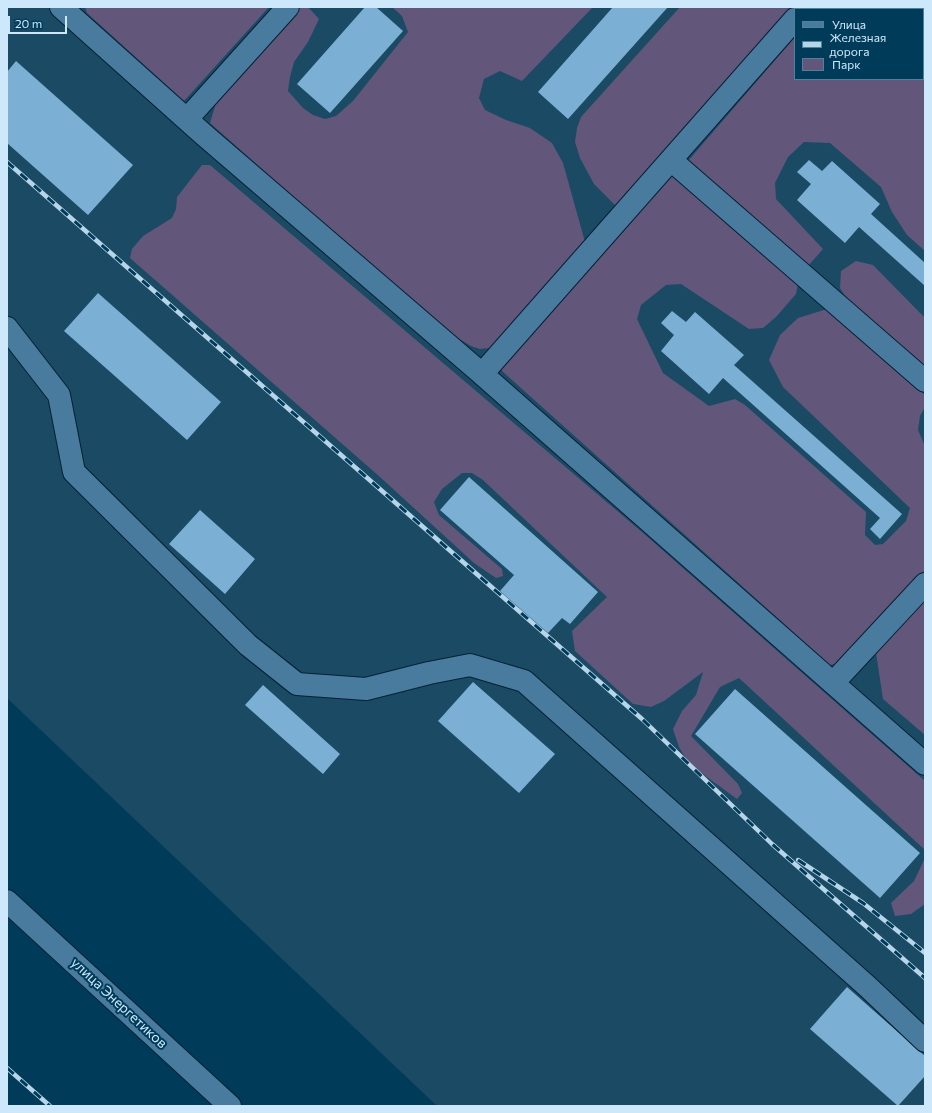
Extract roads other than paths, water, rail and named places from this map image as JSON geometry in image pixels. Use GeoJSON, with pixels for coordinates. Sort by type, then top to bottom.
{"type":"FeatureCollection","features":[{"type":"Feature","properties":{"kind":"street"},"geometry":{"type":"LineString","coordinates":[[61,7],[187,119],[482,374],[925,764]]}},
{"type":"Feature","properties":{"kind":"street"},"geometry":{"type":"LineString","coordinates":[[187,119],[288,7]]}},
{"type":"Feature","properties":{"kind":"street"},"geometry":{"type":"LineString","coordinates":[[482,374],[794,20]]}},
{"type":"Feature","properties":{"kind":"street"},"geometry":{"type":"LineString","coordinates":[[670,160],[925,381]]}},
{"type":"Feature","properties":{"kind":"street"},"geometry":{"type":"LineString","coordinates":[[7,328],[59,395],[74,472],[248,645],[297,684],[366,690],[429,673],[470,665],[524,681],[868,987],[925,1041]]}},
{"type":"Feature","properties":{"kind":"street"},"geometry":{"type":"LineString","coordinates":[[833,683],[925,584]]}},
{"type":"Feature","properties":{"kind":"street","name":"улица Энергетиков"},"geometry":{"type":"LineString","coordinates":[[7,900],[230,1106]]}},
{"type":"Feature","properties":{"kind":"railway"},"geometry":{"type":"LineString","coordinates":[[7,162],[642,719],[772,844],[925,978]]}},
{"type":"Feature","properties":{"kind":"railway"},"geometry":{"type":"LineString","coordinates":[[798,860],[863,903],[925,953]]}},
{"type":"Feature","properties":{"kind":"railway"},"geometry":{"type":"LineString","coordinates":[[7,1068],[50,1106]]}}]}
